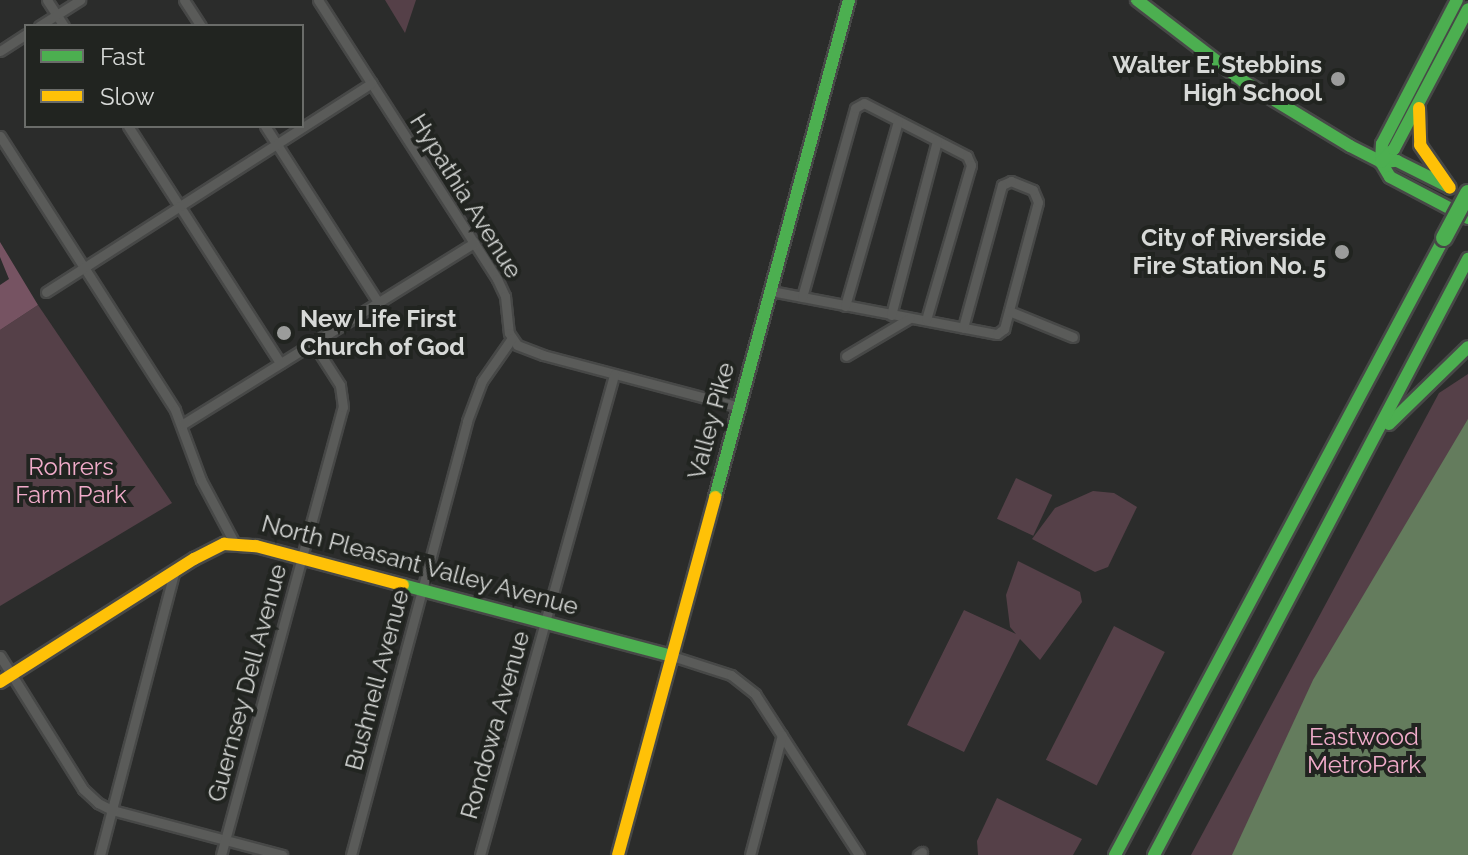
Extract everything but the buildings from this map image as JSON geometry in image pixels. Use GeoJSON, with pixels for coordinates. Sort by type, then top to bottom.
{"type":"FeatureCollection","features":[{"type":"Feature","properties":{"kind":"main road","name":"Valley Pike"},"geometry":{"type":"LineString","coordinates":[[618,855],[849,0]]}},
{"type":"Feature","properties":{"kind":"main road"},"geometry":{"type":"LineString","coordinates":[[1137,0],[1243,81],[1381,162],[1390,177],[1468,218]]}},
{"type":"Feature","properties":{"kind":"main road"},"geometry":{"type":"LineString","coordinates":[[1381,162],[1382,144],[1457,0]]}},
{"type":"Feature","properties":{"kind":"main road"},"geometry":{"type":"LineString","coordinates":[[1381,162],[1394,149],[1425,85],[1468,9]]}},
{"type":"Feature","properties":{"kind":"main road"},"geometry":{"type":"LineString","coordinates":[[1425,85],[1418,114],[1420,145],[1428,161],[1450,188]]}},
{"type":"Feature","properties":{"kind":"main road"},"geometry":{"type":"LineString","coordinates":[[1115,855],[1468,195],[1397,161],[1381,162]]}},
{"type":"Feature","properties":{"kind":"main road"},"geometry":{"type":"LineString","coordinates":[[1154,855],[1468,259]]}},
{"type":"Feature","properties":{"kind":"main road"},"geometry":{"type":"LineString","coordinates":[[1356,470],[1402,408],[1468,349]]}},
{"type":"Feature","properties":{"kind":"main road","name":"North Pleasant Valley Avenue"},"geometry":{"type":"LineString","coordinates":[[6,678],[211,550],[235,544],[302,558],[672,656]]}},
{"type":"Feature","properties":{"kind":"street"},"geometry":{"type":"LineString","coordinates":[[47,0],[63,24]]}},
{"type":"Feature","properties":{"kind":"street"},"geometry":{"type":"LineString","coordinates":[[42,24],[80,0]]}},
{"type":"Feature","properties":{"kind":"street"},"geometry":{"type":"LineString","coordinates":[[184,0],[200,24]]}},
{"type":"Feature","properties":{"kind":"street","name":"Hypathia Avenue"},"geometry":{"type":"LineString","coordinates":[[318,0],[501,286],[512,338]]}},
{"type":"Feature","properties":{"kind":"street"},"geometry":{"type":"LineString","coordinates":[[0,51],[24,35]]}},
{"type":"Feature","properties":{"kind":"street"},"geometry":{"type":"LineString","coordinates":[[304,127],[372,83]]}},
{"type":"Feature","properties":{"kind":"street"},"geometry":{"type":"LineString","coordinates":[[802,297],[855,108],[864,103],[970,160],[971,169],[926,320]]}},
{"type":"Feature","properties":{"kind":"street"},"geometry":{"type":"LineString","coordinates":[[845,306],[898,121]]}},
{"type":"Feature","properties":{"kind":"street"},"geometry":{"type":"LineString","coordinates":[[129,128],[280,363]]}},
{"type":"Feature","properties":{"kind":"street"},"geometry":{"type":"LineString","coordinates":[[266,128],[378,302]]}},
{"type":"Feature","properties":{"kind":"street"},"geometry":{"type":"LineString","coordinates":[[46,292],[302,128]]}},
{"type":"Feature","properties":{"kind":"street"},"geometry":{"type":"LineString","coordinates":[[0,136],[183,424],[201,480],[235,544]]}},
{"type":"Feature","properties":{"kind":"street"},"geometry":{"type":"LineString","coordinates":[[891,315],[937,141]]}},
{"type":"Feature","properties":{"kind":"street"},"geometry":{"type":"LineString","coordinates":[[771,291],[891,315],[926,320],[963,328],[997,334],[1004,329],[1038,202],[1033,190],[1007,181],[1002,185],[963,328]]}},
{"type":"Feature","properties":{"kind":"street"},"geometry":{"type":"LineString","coordinates":[[183,424],[474,243]]}},
{"type":"Feature","properties":{"kind":"street"},"geometry":{"type":"LineString","coordinates":[[1009,311],[1073,337]]}},
{"type":"Feature","properties":{"kind":"street"},"geometry":{"type":"LineString","coordinates":[[846,356],[910,318]]}},
{"type":"Feature","properties":{"kind":"street"},"geometry":{"type":"LineString","coordinates":[[512,338],[522,349],[740,407]]}},
{"type":"Feature","properties":{"kind":"street","name":"Bushnell Avenue"},"geometry":{"type":"LineString","coordinates":[[351,855],[474,400],[487,373],[512,338]]}},
{"type":"Feature","properties":{"kind":"street","name":"Guernsey Dell Avenue"},"geometry":{"type":"LineString","coordinates":[[221,855],[344,399],[340,385],[313,343]]}},
{"type":"Feature","properties":{"kind":"street","name":"Rondowa Avenue"},"geometry":{"type":"LineString","coordinates":[[480,855],[614,374]]}},
{"type":"Feature","properties":{"kind":"street"},"geometry":{"type":"LineString","coordinates":[[100,855],[174,572]]}},
{"type":"Feature","properties":{"kind":"street"},"geometry":{"type":"LineString","coordinates":[[0,656],[6,678],[83,789],[112,810],[282,855]]}},
{"type":"Feature","properties":{"kind":"street"},"geometry":{"type":"LineString","coordinates":[[672,656],[731,675],[746,684],[859,855]]}},
{"type":"Feature","properties":{"kind":"street"},"geometry":{"type":"LineString","coordinates":[[750,855],[782,735]]}},
{"type":"Feature","properties":{"kind":"green space"},"geometry":{"type":"Polygon","coordinates":[[[385,0],[416,0],[405,33],[385,0]]]}},
{"type":"Feature","properties":{"kind":"green space","name":"Rohrers Farm Park"},"geometry":{"type":"Polygon","coordinates":[[[38,305],[172,503],[0,606],[0,330],[38,305]]]}},
{"type":"Feature","properties":{"kind":"green space","name":"Eastwood MetroPark"},"geometry":{"type":"Polygon","coordinates":[[[1468,374],[1468,855],[1191,855],[1439,393],[1468,374]]]}},
{"type":"Feature","properties":{"kind":"green space"},"geometry":{"type":"Polygon","coordinates":[[[1016,478],[1052,495],[1033,536],[997,519],[1016,478]]]}},
{"type":"Feature","properties":{"kind":"green space"},"geometry":{"type":"Polygon","coordinates":[[[1093,491],[1114,493],[1137,507],[1108,567],[1095,572],[1032,539],[1055,508],[1093,491]]]}},
{"type":"Feature","properties":{"kind":"green space"},"geometry":{"type":"Polygon","coordinates":[[[1018,561],[1080,592],[1082,602],[1040,660],[1020,639],[964,752],[907,725],[964,610],[1016,634],[1010,627],[1006,595],[1018,561]]]}},
{"type":"Feature","properties":{"kind":"green space"},"geometry":{"type":"Polygon","coordinates":[[[1114,626],[1165,652],[1097,786],[1046,760],[1114,626]]]}},
{"type":"Feature","properties":{"kind":"green space"},"geometry":{"type":"Polygon","coordinates":[[[997,798],[1082,839],[1073,855],[978,855],[977,841],[997,798]]]}},
{"type":"Feature","properties":{"kind":"shaded area"},"geometry":{"type":"Polygon","coordinates":[[[0,242],[38,305],[0,330],[0,285],[9,279],[0,257],[0,242]]]}},
{"type":"Feature","properties":{"kind":"shaded area","name":"Eastwood MetroPark"},"geometry":{"type":"Polygon","coordinates":[[[1468,419],[1468,855],[1232,855],[1313,680],[1468,419]]]}},
{"type":"Feature","properties":{"kind":"traffic: fast"},"geometry":{"type":"LineString","coordinates":[[715,497],[849,0]]}},
{"type":"Feature","properties":{"kind":"traffic: fast"},"geometry":{"type":"LineString","coordinates":[[1137,0],[1243,81],[1350,146],[1381,162],[1397,161],[1449,187]]}},
{"type":"Feature","properties":{"kind":"traffic: fast"},"geometry":{"type":"LineString","coordinates":[[1381,162],[1382,144],[1457,0]]}},
{"type":"Feature","properties":{"kind":"traffic: fast"},"geometry":{"type":"LineString","coordinates":[[1381,162],[1394,149],[1468,9]]}},
{"type":"Feature","properties":{"kind":"traffic: fast"},"geometry":{"type":"LineString","coordinates":[[1381,162],[1390,177],[1468,218]]}},
{"type":"Feature","properties":{"kind":"traffic: fast"},"geometry":{"type":"LineString","coordinates":[[1444,238],[1468,193]]}},
{"type":"Feature","properties":{"kind":"traffic: fast"},"geometry":{"type":"LineString","coordinates":[[1115,855],[1444,238]]}},
{"type":"Feature","properties":{"kind":"traffic: fast"},"geometry":{"type":"LineString","coordinates":[[1154,855],[1468,259]]}},
{"type":"Feature","properties":{"kind":"traffic: fast"},"geometry":{"type":"LineString","coordinates":[[1389,424],[1468,347]]}},
{"type":"Feature","properties":{"kind":"traffic: fast"},"geometry":{"type":"LineString","coordinates":[[403,585],[672,656]]}},
{"type":"Feature","properties":{"kind":"traffic: slow"},"geometry":{"type":"LineString","coordinates":[[1419,108],[1420,145],[1450,188]]}},
{"type":"Feature","properties":{"kind":"traffic: slow"},"geometry":{"type":"LineString","coordinates":[[618,855],[715,497]]}},
{"type":"Feature","properties":{"kind":"traffic: slow"},"geometry":{"type":"LineString","coordinates":[[0,682],[194,559],[224,544],[256,546],[403,585]]}},
{"type":"Feature","properties":{"kind":"place","name":"Walter E. Stebbins High School"},"geometry":{"type":"Point","coordinates":[1338,79]}},
{"type":"Feature","properties":{"kind":"place","name":"City of Riverside Fire Station No. 5"},"geometry":{"type":"Point","coordinates":[1342,252]}},
{"type":"Feature","properties":{"kind":"place","name":"New Life First Church of God"},"geometry":{"type":"Point","coordinates":[284,333]}}]}
